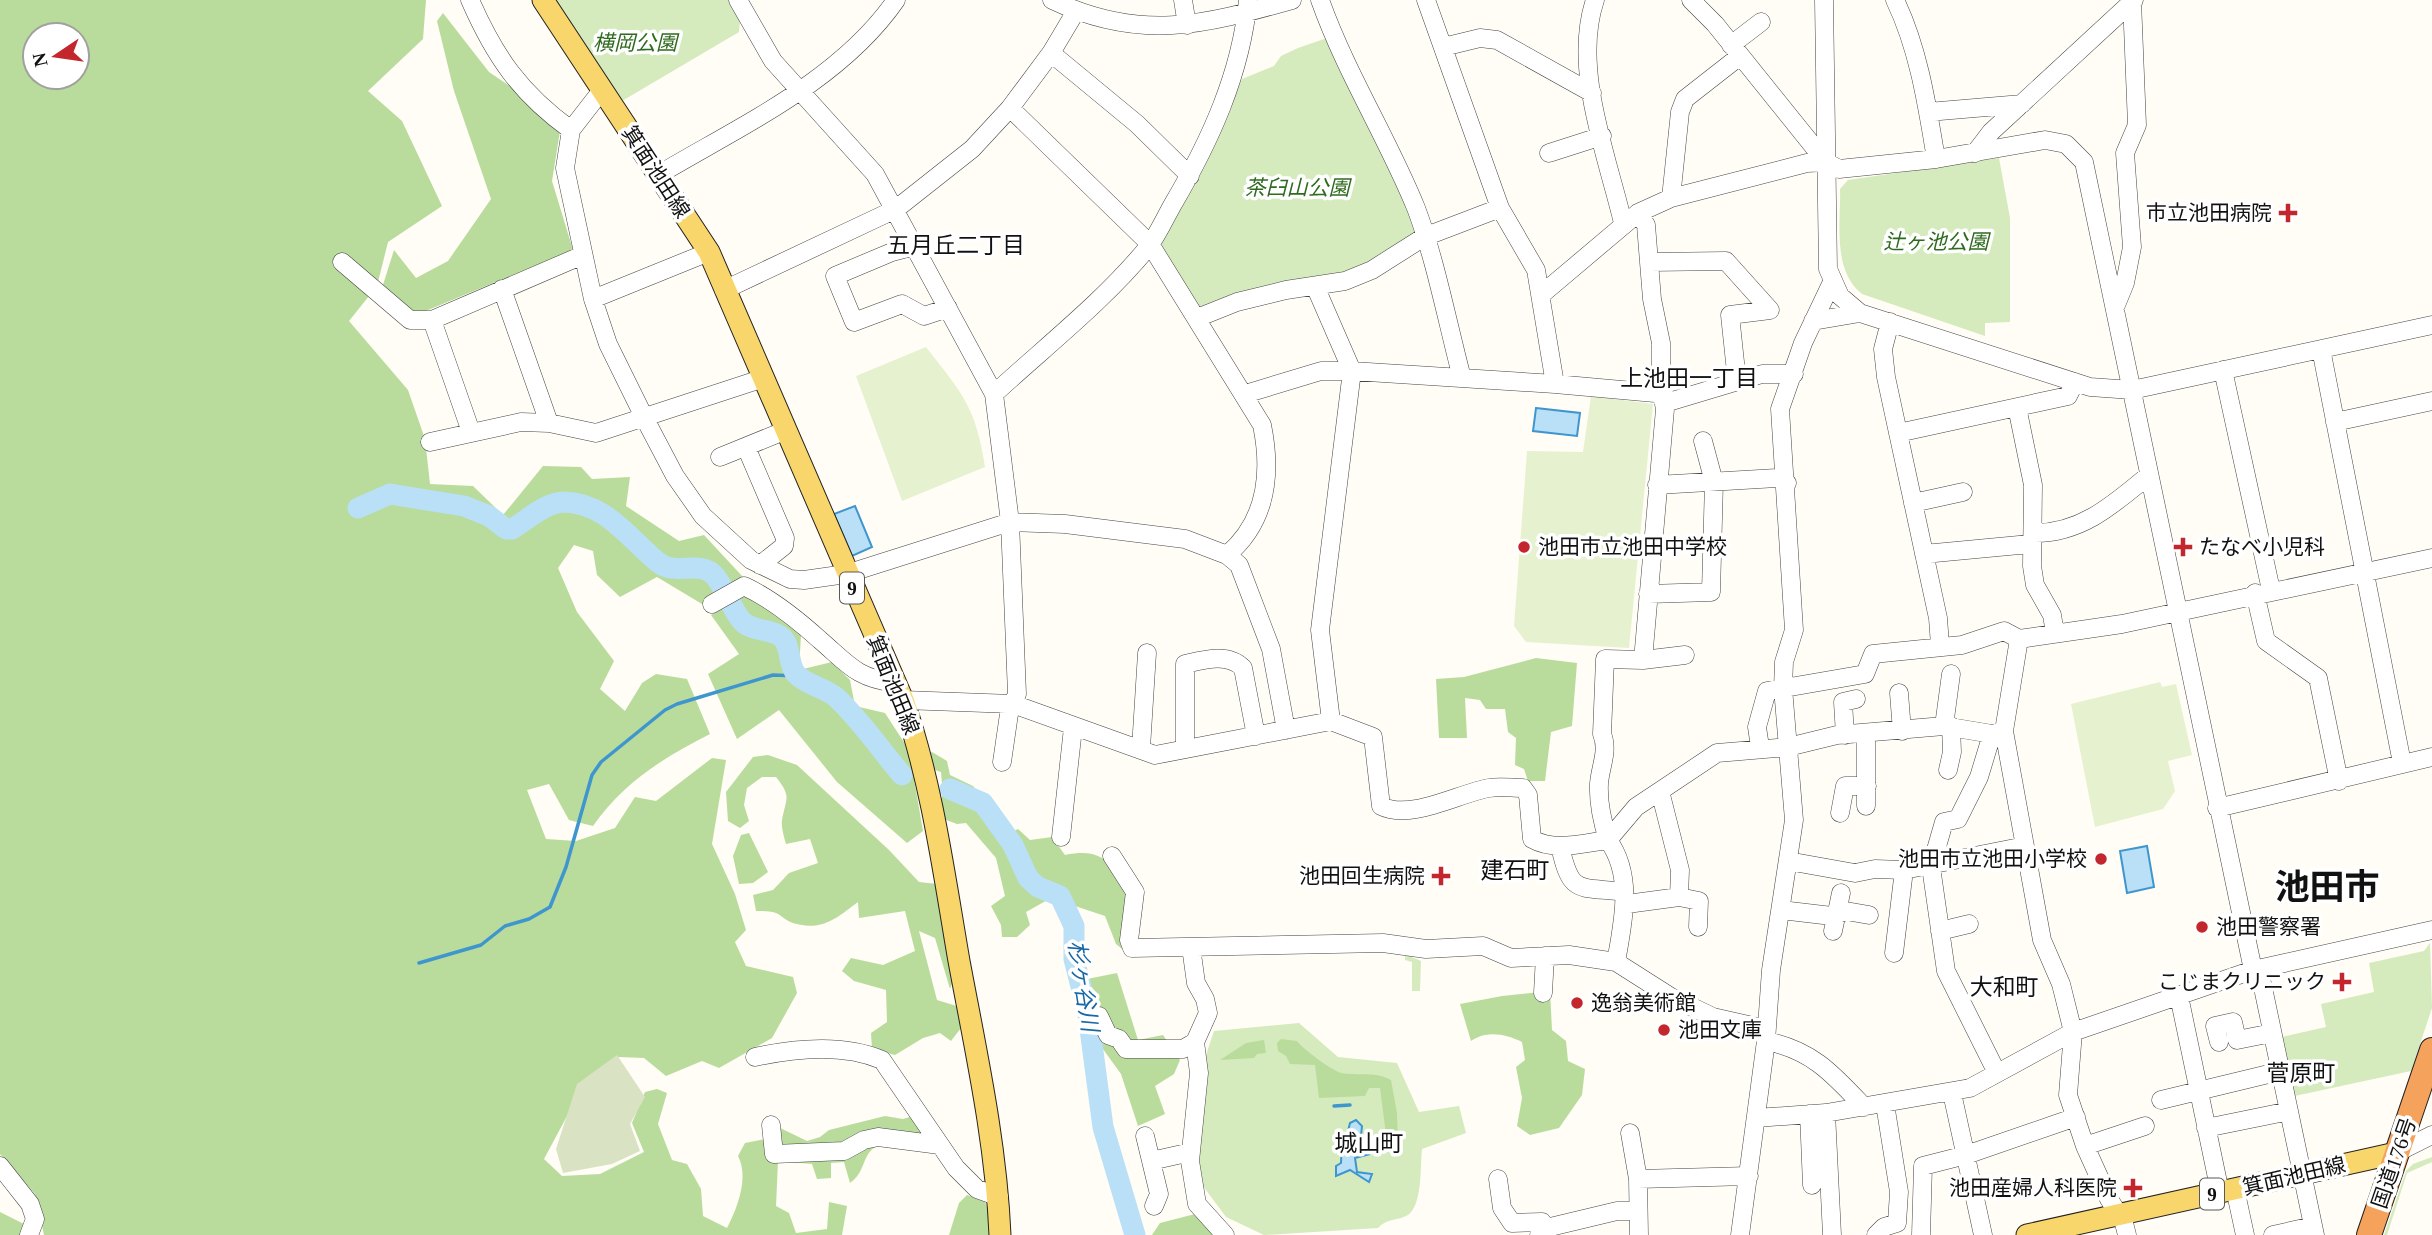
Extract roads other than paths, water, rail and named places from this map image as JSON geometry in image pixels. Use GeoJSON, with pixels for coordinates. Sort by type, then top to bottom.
{"type":"FeatureCollection","features":[{"type":"Feature","properties":{"kind":"highway","name":"国道176号"},"geometry":{"type":"LineString","coordinates":[[2370,1235],[2432,1050]]}},
{"type":"Feature","properties":{"kind":"main road","name":"箕面池田線"},"geometry":{"type":"LineString","coordinates":[[543,0],[709,252],[761,379],[899,691],[916,737],[947,890],[992,1139],[999,1197],[1000,1235]]}},
{"type":"Feature","properties":{"kind":"main road","name":"箕面池田線"},"geometry":{"type":"LineString","coordinates":[[2027,1235],[2228,1195],[2302,1174],[2396,1153]]}},
{"type":"Feature","properties":{"kind":"street"},"geometry":{"type":"LineString","coordinates":[[470,0],[508,71],[530,98],[570,130]]}},
{"type":"Feature","properties":{"kind":"street"},"geometry":{"type":"LineString","coordinates":[[737,0],[773,61],[875,174],[994,394],[1010,522],[1017,694],[1003,762]]}},
{"type":"Feature","properties":{"kind":"street"},"geometry":{"type":"LineString","coordinates":[[658,175],[800,89],[850,51],[896,0]]}},
{"type":"Feature","properties":{"kind":"street"},"geometry":{"type":"LineString","coordinates":[[1052,0],[1076,11],[1154,27],[1187,25],[1248,6],[1292,0]]}},
{"type":"Feature","properties":{"kind":"street"},"geometry":{"type":"LineString","coordinates":[[1183,0],[1187,25]]}},
{"type":"Feature","properties":{"kind":"street"},"geometry":{"type":"LineString","coordinates":[[1320,0],[1350,75],[1402,174],[1424,237],[1462,378]]}},
{"type":"Feature","properties":{"kind":"street"},"geometry":{"type":"LineString","coordinates":[[1426,0],[1500,208],[1536,270],[1555,384]]}},
{"type":"Feature","properties":{"kind":"street"},"geometry":{"type":"LineString","coordinates":[[1595,0],[1590,15],[1586,53],[1592,93],[1602,136],[1630,218],[1646,225],[1652,299],[1661,343],[1665,409],[1643,660]]}},
{"type":"Feature","properties":{"kind":"street"},"geometry":{"type":"LineString","coordinates":[[1691,0],[1736,50],[1826,162],[1839,169],[1936,159],[2045,140],[2066,144],[2078,153],[2088,177],[2217,808],[2253,970],[2262,983],[2314,1231],[2273,1235]]}},
{"type":"Feature","properties":{"kind":"street"},"geometry":{"type":"LineString","coordinates":[[1824,0],[1827,255],[1832,282],[1847,304],[1860,313],[2110,391],[2132,390],[2432,325]]}},
{"type":"Feature","properties":{"kind":"street"},"geometry":{"type":"LineString","coordinates":[[1895,0],[1908,28],[1936,159]]}},
{"type":"Feature","properties":{"kind":"street"},"geometry":{"type":"LineString","coordinates":[[1976,153],[1991,132],[2133,1]]}},
{"type":"Feature","properties":{"kind":"street"},"geometry":{"type":"LineString","coordinates":[[2116,305],[2125,283],[2132,247],[2124,153],[2137,125],[2133,1]]}},
{"type":"Feature","properties":{"kind":"street"},"geometry":{"type":"LineString","coordinates":[[994,394],[1109,288],[1150,244],[1190,176],[1229,90],[1240,54],[1248,6]]}},
{"type":"Feature","properties":{"kind":"street"},"geometry":{"type":"LineString","coordinates":[[724,290],[895,209],[972,149],[1010,107],[1051,53],[1076,11]]}},
{"type":"Feature","properties":{"kind":"street"},"geometry":{"type":"LineString","coordinates":[[1671,198],[1679,112],[1685,99],[1761,22]]}},
{"type":"Feature","properties":{"kind":"street"},"geometry":{"type":"LineString","coordinates":[[1443,47],[1480,38],[1497,40],[1592,93]]}},
{"type":"Feature","properties":{"kind":"street"},"geometry":{"type":"LineString","coordinates":[[1051,53],[1137,124],[1190,176]]}},
{"type":"Feature","properties":{"kind":"street"},"geometry":{"type":"LineString","coordinates":[[602,90],[570,130],[566,181],[593,299],[608,344],[675,476],[752,581],[820,640],[841,662],[873,680],[899,691],[1013,704],[1073,728],[1141,748],[1155,755],[1331,721],[1373,737],[1381,806],[1391,811],[1450,802],[1489,788],[1523,788],[1528,795],[1532,839],[1543,845],[1560,846],[1608,840],[1636,807],[1717,753],[1760,747],[1788,747],[1845,735],[1947,726],[1998,733]]}},
{"type":"Feature","properties":{"kind":"street"},"geometry":{"type":"LineString","coordinates":[[1928,112],[2022,104]]}},
{"type":"Feature","properties":{"kind":"street"},"geometry":{"type":"LineString","coordinates":[[1010,107],[1150,244],[1262,425],[1268,456],[1266,488],[1247,539],[1227,555]]}},
{"type":"Feature","properties":{"kind":"street"},"geometry":{"type":"LineString","coordinates":[[1549,153],[1602,136]]}},
{"type":"Feature","properties":{"kind":"street"},"geometry":{"type":"LineString","coordinates":[[1542,294],[1630,218],[1671,198],[1807,163],[1826,162]]}},
{"type":"Feature","properties":{"kind":"street"},"geometry":{"type":"LineString","coordinates":[[1197,318],[1237,302],[1345,281],[1372,270],[1424,237],[1500,208]]}},
{"type":"Feature","properties":{"kind":"street"},"geometry":{"type":"LineString","coordinates":[[915,246],[892,252],[835,276],[854,322],[902,304],[924,316],[948,308]]}},
{"type":"Feature","properties":{"kind":"street"},"geometry":{"type":"LineString","coordinates":[[593,299],[709,252]]}},
{"type":"Feature","properties":{"kind":"street"},"geometry":{"type":"LineString","coordinates":[[342,262],[410,320],[432,320],[583,255]]}},
{"type":"Feature","properties":{"kind":"street"},"geometry":{"type":"LineString","coordinates":[[1650,262],[1726,261],[1770,310],[1730,315],[1737,381]]}},
{"type":"Feature","properties":{"kind":"street"},"geometry":{"type":"LineString","coordinates":[[1740,1235],[1794,820],[1783,688],[1784,662],[1794,629],[1787,482],[1780,409],[1812,321],[1832,282]]}},
{"type":"Feature","properties":{"kind":"street"},"geometry":{"type":"LineString","coordinates":[[1315,286],[1352,371],[1320,630],[1331,721]]}},
{"type":"Feature","properties":{"kind":"street"},"geometry":{"type":"LineString","coordinates":[[502,289],[549,422]]}},
{"type":"Feature","properties":{"kind":"street"},"geometry":{"type":"LineString","coordinates":[[1812,321],[1860,313]]}},
{"type":"Feature","properties":{"kind":"street"},"geometry":{"type":"LineString","coordinates":[[432,320],[471,432]]}},
{"type":"Feature","properties":{"kind":"street"},"geometry":{"type":"LineString","coordinates":[[1890,322],[1883,349],[1940,645]]}},
{"type":"Feature","properties":{"kind":"street"},"geometry":{"type":"LineString","coordinates":[[2321,348],[2402,763]]}},
{"type":"Feature","properties":{"kind":"street"},"geometry":{"type":"LineString","coordinates":[[2223,370],[2263,591],[2266,641],[2318,678],[2339,781]]}},
{"type":"Feature","properties":{"kind":"street"},"geometry":{"type":"LineString","coordinates":[[1245,394],[1321,371],[1352,371],[1655,393],[1672,401],[1762,374],[1794,374]]}},
{"type":"Feature","properties":{"kind":"street"},"geometry":{"type":"LineString","coordinates":[[430,442],[521,422],[549,422],[596,433],[761,379]]}},
{"type":"Feature","properties":{"kind":"street"},"geometry":{"type":"LineString","coordinates":[[1898,433],[2068,396],[2075,382]]}},
{"type":"Feature","properties":{"kind":"street"},"geometry":{"type":"LineString","coordinates":[[2335,422],[2432,401]]}},
{"type":"Feature","properties":{"kind":"street"},"geometry":{"type":"LineString","coordinates":[[2017,407],[2033,485],[2035,585],[2052,615],[2055,633]]}},
{"type":"Feature","properties":{"kind":"street"},"geometry":{"type":"LineString","coordinates":[[720,457],[784,431]]}},
{"type":"Feature","properties":{"kind":"street"},"geometry":{"type":"LineString","coordinates":[[1648,594],[1710,592],[1714,482],[1703,442]]}},
{"type":"Feature","properties":{"kind":"street"},"geometry":{"type":"LineString","coordinates":[[712,604],[752,581],[784,545],[785,538],[746,447]]}},
{"type":"Feature","properties":{"kind":"street"},"geometry":{"type":"LineString","coordinates":[[1924,554],[2032,538],[2073,528],[2111,507],[2149,475]]}},
{"type":"Feature","properties":{"kind":"street"},"geometry":{"type":"LineString","coordinates":[[1657,485],[1777,478],[1787,482]]}},
{"type":"Feature","properties":{"kind":"street"},"geometry":{"type":"LineString","coordinates":[[1913,503],[1963,492]]}},
{"type":"Feature","properties":{"kind":"street"},"geometry":{"type":"LineString","coordinates":[[752,581],[819,579],[846,574],[1010,522],[1065,524],[1185,539],[1227,555],[1239,565],[1271,649],[1286,730]]}},
{"type":"Feature","properties":{"kind":"street"},"geometry":{"type":"LineString","coordinates":[[1760,747],[1758,727],[1767,691],[1865,674],[1873,654],[1940,645],[1962,645],[2004,631],[2019,639],[2122,624],[2263,591],[2432,558]]}},
{"type":"Feature","properties":{"kind":"street"},"geometry":{"type":"LineString","coordinates":[[1997,1073],[1946,971],[1931,867],[1944,822],[1958,819],[1998,733],[2019,639]]}},
{"type":"Feature","properties":{"kind":"street"},"geometry":{"type":"LineString","coordinates":[[1141,748],[1147,653]]}},
{"type":"Feature","properties":{"kind":"street"},"geometry":{"type":"LineString","coordinates":[[1616,962],[1625,898],[1617,853],[1608,840],[1600,815],[1599,782],[1605,741],[1602,734],[1605,659],[1643,660],[1685,655]]}},
{"type":"Feature","properties":{"kind":"street"},"geometry":{"type":"LineString","coordinates":[[1185,750],[1185,664],[1213,658],[1237,661],[1243,668],[1256,736]]}},
{"type":"Feature","properties":{"kind":"street"},"geometry":{"type":"LineString","coordinates":[[1948,770],[1952,751],[1947,726],[1951,674]]}},
{"type":"Feature","properties":{"kind":"street"},"geometry":{"type":"LineString","coordinates":[[1899,693],[1902,731]]}},
{"type":"Feature","properties":{"kind":"street"},"geometry":{"type":"LineString","coordinates":[[1845,735],[1843,702],[1856,699]]}},
{"type":"Feature","properties":{"kind":"street"},"geometry":{"type":"LineString","coordinates":[[1061,837],[1073,728]]}},
{"type":"Feature","properties":{"kind":"street"},"geometry":{"type":"LineString","coordinates":[[1998,733],[2025,846],[2042,940],[2061,984],[2073,1032],[2068,1084],[2076,1117],[2085,1146],[2127,1235]]}},
{"type":"Feature","properties":{"kind":"street"},"geometry":{"type":"LineString","coordinates":[[1866,734],[1866,806]]}},
{"type":"Feature","properties":{"kind":"street"},"geometry":{"type":"LineString","coordinates":[[2217,808],[2432,757]]}},
{"type":"Feature","properties":{"kind":"street"},"geometry":{"type":"LineString","coordinates":[[1840,813],[1845,786],[1867,786]]}},
{"type":"Feature","properties":{"kind":"street"},"geometry":{"type":"LineString","coordinates":[[1660,791],[1680,870],[1679,897]]}},
{"type":"Feature","properties":{"kind":"street"},"geometry":{"type":"LineString","coordinates":[[1560,846],[1567,878],[1576,886],[1625,898],[1679,897],[1699,901],[1698,927]]}},
{"type":"Feature","properties":{"kind":"street"},"geometry":{"type":"LineString","coordinates":[[1788,861],[1855,873],[1875,869],[1904,870],[1931,867],[2025,846]]}},
{"type":"Feature","properties":{"kind":"street"},"geometry":{"type":"LineString","coordinates":[[1112,856],[1135,892],[1129,940],[1132,948],[1383,943],[1426,949],[1483,946],[1511,958],[1569,955],[1616,962],[1671,997],[1813,1057],[1864,1107]]}},
{"type":"Feature","properties":{"kind":"street"},"geometry":{"type":"LineString","coordinates":[[1895,953],[1904,870]]}},
{"type":"Feature","properties":{"kind":"street"},"geometry":{"type":"LineString","coordinates":[[1835,923],[1840,893]]}},
{"type":"Feature","properties":{"kind":"street"},"geometry":{"type":"LineString","coordinates":[[1781,910],[1835,923]]}},
{"type":"Feature","properties":{"kind":"street"},"geometry":{"type":"LineString","coordinates":[[1835,923],[1846,911],[1869,915]]}},
{"type":"Feature","properties":{"kind":"street"},"geometry":{"type":"LineString","coordinates":[[1940,931],[1969,924]]}},
{"type":"Feature","properties":{"kind":"street"},"geometry":{"type":"LineString","coordinates":[[1756,1118],[1817,1114],[1970,1088],[2073,1032],[2253,970],[2432,930]]}},
{"type":"Feature","properties":{"kind":"street"},"geometry":{"type":"LineString","coordinates":[[1191,947],[1196,983],[1205,999],[1208,1013],[1195,1042],[1199,1073],[1192,1122],[1189,1206],[1226,1235]]}},
{"type":"Feature","properties":{"kind":"street"},"geometry":{"type":"LineString","coordinates":[[1543,993],[1545,956]]}},
{"type":"Feature","properties":{"kind":"street"},"geometry":{"type":"LineString","coordinates":[[2179,996],[2206,1128],[2228,1195],[2245,1235]]}},
{"type":"Feature","properties":{"kind":"street"},"geometry":{"type":"LineString","coordinates":[[1100,1016],[1108,1035],[1119,1039],[1126,1049],[1183,1049],[1195,1042]]}},
{"type":"Feature","properties":{"kind":"street"},"geometry":{"type":"LineString","coordinates":[[2219,1042],[2215,1026],[2233,1022],[2237,1040],[2273,1033]]}},
{"type":"Feature","properties":{"kind":"street"},"geometry":{"type":"LineString","coordinates":[[755,1057],[797,1047],[868,1054],[882,1060],[940,1145],[977,1189],[999,1197]]}},
{"type":"Feature","properties":{"kind":"street"},"geometry":{"type":"LineString","coordinates":[[2161,1100],[2281,1071]]}},
{"type":"Feature","properties":{"kind":"street"},"geometry":{"type":"LineString","coordinates":[[1952,1093],[1983,1235]]}},
{"type":"Feature","properties":{"kind":"street"},"geometry":{"type":"LineString","coordinates":[[1876,1235],[1884,1227],[1897,1223],[1899,1192],[1885,1104]]}},
{"type":"Feature","properties":{"kind":"street"},"geometry":{"type":"LineString","coordinates":[[2206,1128],[2289,1111]]}},
{"type":"Feature","properties":{"kind":"street"},"geometry":{"type":"LineString","coordinates":[[1817,1114],[1816,1186],[1832,1235]]}},
{"type":"Feature","properties":{"kind":"street"},"geometry":{"type":"LineString","coordinates":[[1921,1235],[1923,1166],[1966,1155],[2076,1117]]}},
{"type":"Feature","properties":{"kind":"street"},"geometry":{"type":"LineString","coordinates":[[771,1125],[774,1154],[844,1151],[864,1140],[878,1137],[940,1145]]}},
{"type":"Feature","properties":{"kind":"street"},"geometry":{"type":"LineString","coordinates":[[2085,1146],[2146,1126]]}},
{"type":"Feature","properties":{"kind":"street"},"geometry":{"type":"LineString","coordinates":[[1630,1133],[1638,1179],[1639,1235]]}},
{"type":"Feature","properties":{"kind":"street"},"geometry":{"type":"LineString","coordinates":[[2396,1153],[2432,1135]]}},
{"type":"Feature","properties":{"kind":"street"},"geometry":{"type":"LineString","coordinates":[[1145,1136],[1159,1194],[1154,1206]]}},
{"type":"Feature","properties":{"kind":"street"},"geometry":{"type":"LineString","coordinates":[[1151,1161],[1191,1152]]}},
{"type":"Feature","properties":{"kind":"street"},"geometry":{"type":"LineString","coordinates":[[0,1166],[30,1204],[35,1219],[29,1235]]}},
{"type":"Feature","properties":{"kind":"street"},"geometry":{"type":"LineString","coordinates":[[1638,1179],[1749,1176]]}},
{"type":"Feature","properties":{"kind":"street"},"geometry":{"type":"LineString","coordinates":[[1498,1179],[1506,1217],[1512,1223],[1542,1222],[1543,1231],[1618,1211],[1638,1211]]}},
{"type":"Feature","properties":{"kind":"water"},"geometry":{"type":"Polygon","coordinates":[[[1536,408],[1580,413],[1577,436],[1533,431],[1536,408]]]}},
{"type":"Feature","properties":{"kind":"water"},"geometry":{"type":"Polygon","coordinates":[[[855,506],[872,547],[852,556],[834,514],[855,506]]]}},
{"type":"Feature","properties":{"kind":"water"},"geometry":{"type":"Polygon","coordinates":[[[2147,846],[2154,887],[2127,893],[2120,851],[2147,846]]]}},
{"type":"Feature","properties":{"kind":"water"},"geometry":{"type":"Polygon","coordinates":[[[1356,1120],[1362,1126],[1359,1155],[1370,1154],[1355,1158],[1357,1172],[1372,1174],[1369,1182],[1350,1170],[1336,1176],[1336,1166],[1341,1163],[1342,1140],[1346,1139],[1350,1123],[1356,1120]]]}},
{"type":"Feature","properties":{"kind":"waterway","name":"杉ヶ谷川"},"geometry":{"type":"LineString","coordinates":[[358,508],[390,494],[464,506],[489,516],[506,529],[512,529],[556,503],[592,508],[605,515],[666,567],[702,569],[714,575],[741,620],[784,639],[796,674],[837,698],[902,775]]}},
{"type":"Feature","properties":{"kind":"waterway"},"geometry":{"type":"LineString","coordinates":[[419,963],[481,945],[505,926],[529,919],[550,907],[566,867],[592,775],[601,762],[665,710],[773,675],[798,676]]}},
{"type":"Feature","properties":{"kind":"waterway","name":"杉ヶ谷川"},"geometry":{"type":"LineString","coordinates":[[950,789],[983,803],[1013,845],[1028,878],[1038,887],[1060,896],[1074,926],[1074,959],[1088,1014],[1103,1127],[1135,1235]]}},
{"type":"Feature","properties":{"kind":"waterway"},"geometry":{"type":"LineString","coordinates":[[1334,1106],[1350,1105]]}},
{"type":"Feature","properties":{"kind":"place","name":"市立池田病院"},"geometry":{"type":"Point","coordinates":[2288,213]}},
{"type":"Feature","properties":{"kind":"place","name":"池田市立池田中学校"},"geometry":{"type":"Point","coordinates":[1524,547]}},
{"type":"Feature","properties":{"kind":"place","name":"たなべ小児科"},"geometry":{"type":"Point","coordinates":[2183,547]}},
{"type":"Feature","properties":{"kind":"place","name":"池田市立池田小学校"},"geometry":{"type":"Point","coordinates":[2101,859]}},
{"type":"Feature","properties":{"kind":"place","name":"池田回生病院"},"geometry":{"type":"Point","coordinates":[1441,876]}},
{"type":"Feature","properties":{"kind":"place","name":"池田警察署"},"geometry":{"type":"Point","coordinates":[2202,927]}},
{"type":"Feature","properties":{"kind":"place","name":"こじまクリニック"},"geometry":{"type":"Point","coordinates":[2342,982]}},
{"type":"Feature","properties":{"kind":"place","name":"逸翁美術館"},"geometry":{"type":"Point","coordinates":[1577,1003]}},
{"type":"Feature","properties":{"kind":"place","name":"池田文庫"},"geometry":{"type":"Point","coordinates":[1664,1030]}},
{"type":"Feature","properties":{"kind":"place","name":"池田産婦人科医院"},"geometry":{"type":"Point","coordinates":[2133,1188]}},
{"type":"Feature","properties":{"kind":"district","name":"五月丘二丁目"},"geometry":{"type":"Point","coordinates":[956,245]}},
{"type":"Feature","properties":{"kind":"district","name":"上池田一丁目"},"geometry":{"type":"Point","coordinates":[1689,378]}},
{"type":"Feature","properties":{"kind":"district","name":"建石町"},"geometry":{"type":"Point","coordinates":[1515,870]}},
{"type":"Feature","properties":{"kind":"district","name":"池田市"},"geometry":{"type":"Point","coordinates":[2327,887]}},
{"type":"Feature","properties":{"kind":"district","name":"大和町"},"geometry":{"type":"Point","coordinates":[2004,987]}},
{"type":"Feature","properties":{"kind":"district","name":"菅原町"},"geometry":{"type":"Point","coordinates":[2301,1073]}},
{"type":"Feature","properties":{"kind":"district","name":"城山町"},"geometry":{"type":"Point","coordinates":[1369,1143]}},
{"type":"Feature","properties":{"kind":"park label","name":"横岡公園"},"geometry":{"type":"Point","coordinates":[635,43]}},
{"type":"Feature","properties":{"kind":"park label","name":"茶臼山公園"},"geometry":{"type":"Point","coordinates":[1297,188]}},
{"type":"Feature","properties":{"kind":"park label","name":"辻ヶ池公園"},"geometry":{"type":"Point","coordinates":[1936,242]}}]}
